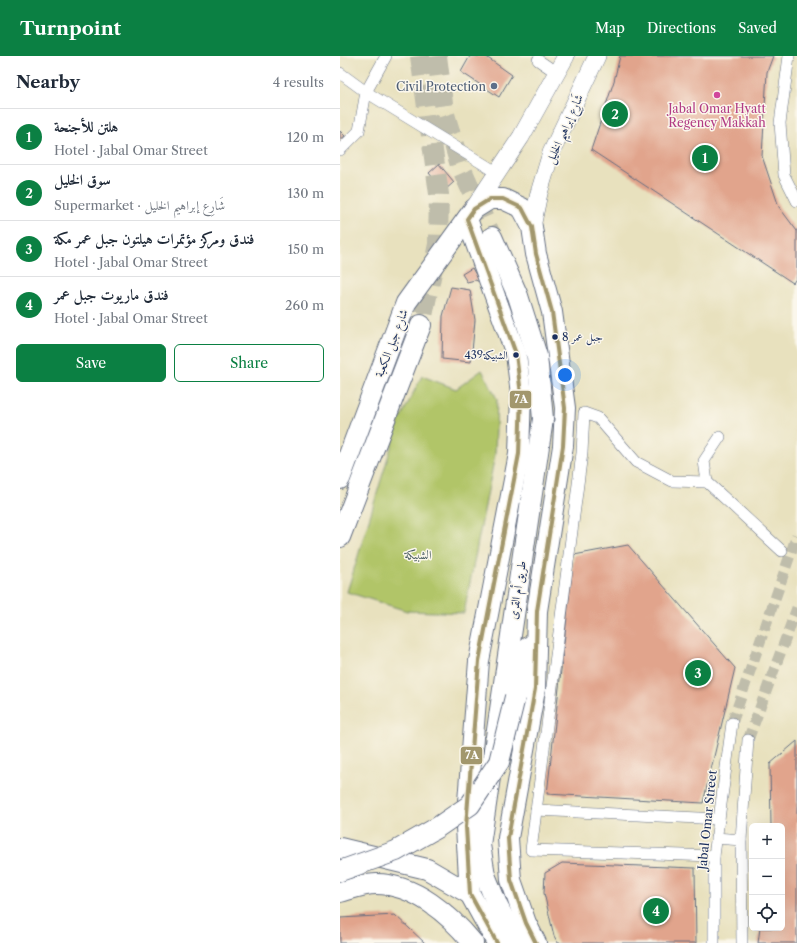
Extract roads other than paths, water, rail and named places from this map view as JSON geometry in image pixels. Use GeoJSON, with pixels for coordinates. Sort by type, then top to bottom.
{"type":"FeatureCollection","features":[{"type":"Feature","properties":{"kind":"highway","name":"طريق أم القرى"},"geometry":{"type":"LineString","coordinates":[[497,943],[470,894],[466,827],[479,661],[518,454],[521,394],[516,354],[470,214],[490,199],[503,199],[522,208],[532,227],[536,254],[552,312],[565,408],[563,446],[537,611],[534,689],[508,838],[510,880],[526,923],[536,943]]}},
{"type":"Feature","properties":{"kind":"highway","name":"شارع جبل الكعبة"},"geometry":{"type":"LineString","coordinates":[[340,479],[406,303],[470,214]]}},
{"type":"Feature","properties":{"kind":"highway","name":"طريق أم القرى"},"geometry":{"type":"LineString","coordinates":[[492,237],[518,296],[538,356],[543,419],[480,845],[485,875],[498,907],[517,943]]}},
{"type":"Feature","properties":{"kind":"highway","name":"شارع جبل الكعبة"},"geometry":{"type":"LineString","coordinates":[[340,537],[421,325]]}},
{"type":"Feature","properties":{"kind":"highway"},"geometry":{"type":"LineString","coordinates":[[340,871],[396,852],[438,827],[470,805],[499,762],[537,611]]}},
{"type":"Feature","properties":{"kind":"highway"},"geometry":{"type":"LineString","coordinates":[[340,848],[427,869],[470,894]]}},
{"type":"Feature","properties":{"kind":"highway"},"geometry":{"type":"LineString","coordinates":[[340,892],[376,884],[398,887],[422,897],[461,927],[473,943]]}},
{"type":"Feature","properties":{"kind":"main road"},"geometry":{"type":"LineString","coordinates":[[470,214],[522,137],[566,56]]}},
{"type":"Feature","properties":{"kind":"main road","name":"شَارِع إبراهيم الخليل"},"geometry":{"type":"LineString","coordinates":[[532,227],[539,193],[551,153],[597,56]]}},
{"type":"Feature","properties":{"kind":"street"},"geometry":{"type":"LineString","coordinates":[[340,150],[359,131],[366,92],[386,56]]}},
{"type":"Feature","properties":{"kind":"street"},"geometry":{"type":"LineString","coordinates":[[789,56],[780,123],[784,176],[797,200]]}},
{"type":"Feature","properties":{"kind":"street"},"geometry":{"type":"LineString","coordinates":[[538,60],[557,73]]}},
{"type":"Feature","properties":{"kind":"street"},"geometry":{"type":"LineString","coordinates":[[340,73],[366,92],[498,173]]}},
{"type":"Feature","properties":{"kind":"street"},"geometry":{"type":"LineString","coordinates":[[707,482],[672,481],[636,462],[598,418],[584,414],[582,453],[531,850],[714,856]]}},
{"type":"Feature","properties":{"kind":"street"},"geometry":{"type":"LineString","coordinates":[[720,437],[704,461],[707,482],[782,551]]}},
{"type":"Feature","properties":{"kind":"street","name":"Jabal Omar Street"},"geometry":{"type":"LineString","coordinates":[[714,943],[714,856],[732,723]]}},
{"type":"Feature","properties":{"kind":"street"},"geometry":{"type":"LineString","coordinates":[[742,943],[742,840],[748,740]]}},
{"type":"Feature","properties":{"kind":"street"},"geometry":{"type":"LineString","coordinates":[[536,810],[719,819]]}},
{"type":"Feature","properties":{"kind":"street"},"geometry":{"type":"LineString","coordinates":[[716,838],[742,840]]}},
{"type":"Feature","properties":{"kind":"tunnel"},"geometry":{"type":"LineString","coordinates":[[420,56],[439,194],[438,244],[421,325]]}},
{"type":"Feature","properties":{"kind":"tunnel"},"geometry":{"type":"LineString","coordinates":[[437,56],[444,111],[460,165],[492,237]]}},
{"type":"Feature","properties":{"kind":"tunnel"},"geometry":{"type":"LineString","coordinates":[[732,723],[797,535]]}},
{"type":"Feature","properties":{"kind":"tunnel"},"geometry":{"type":"LineString","coordinates":[[748,740],[797,608]]}},
{"type":"Feature","properties":{"kind":"place","name":"Civil Protection"},"geometry":{"type":"Point","coordinates":[494,86]}},
{"type":"Feature","properties":{"kind":"place","name":"Jabal Omar Hyatt Regency Makkah"},"geometry":{"type":"Point","coordinates":[717,95]}},
{"type":"Feature","properties":{"kind":"place","name":"سوق الخليل"},"geometry":{"type":"Point","coordinates":[615,114]}},
{"type":"Feature","properties":{"kind":"place","name":"هلتن للأجنحة"},"geometry":{"type":"Point","coordinates":[705,158]}},
{"type":"Feature","properties":{"kind":"place","name":"جبل عمر 8"},"geometry":{"type":"Point","coordinates":[555,337]}},
{"type":"Feature","properties":{"kind":"place","name":"الشبيكة439"},"geometry":{"type":"Point","coordinates":[516,355]}},
{"type":"Feature","properties":{"kind":"place","name":"فندق ومركز مؤتمرات هيلتون جبل عمر مكة"},"geometry":{"type":"Point","coordinates":[698,673]}},
{"type":"Feature","properties":{"kind":"place","name":"فندق ماريوت جبل عمر"},"geometry":{"type":"Point","coordinates":[656,911]}},
{"type":"Feature","properties":{"kind":"park label","name":"الشبيكة"},"geometry":{"type":"Point","coordinates":[418,554]}}]}
